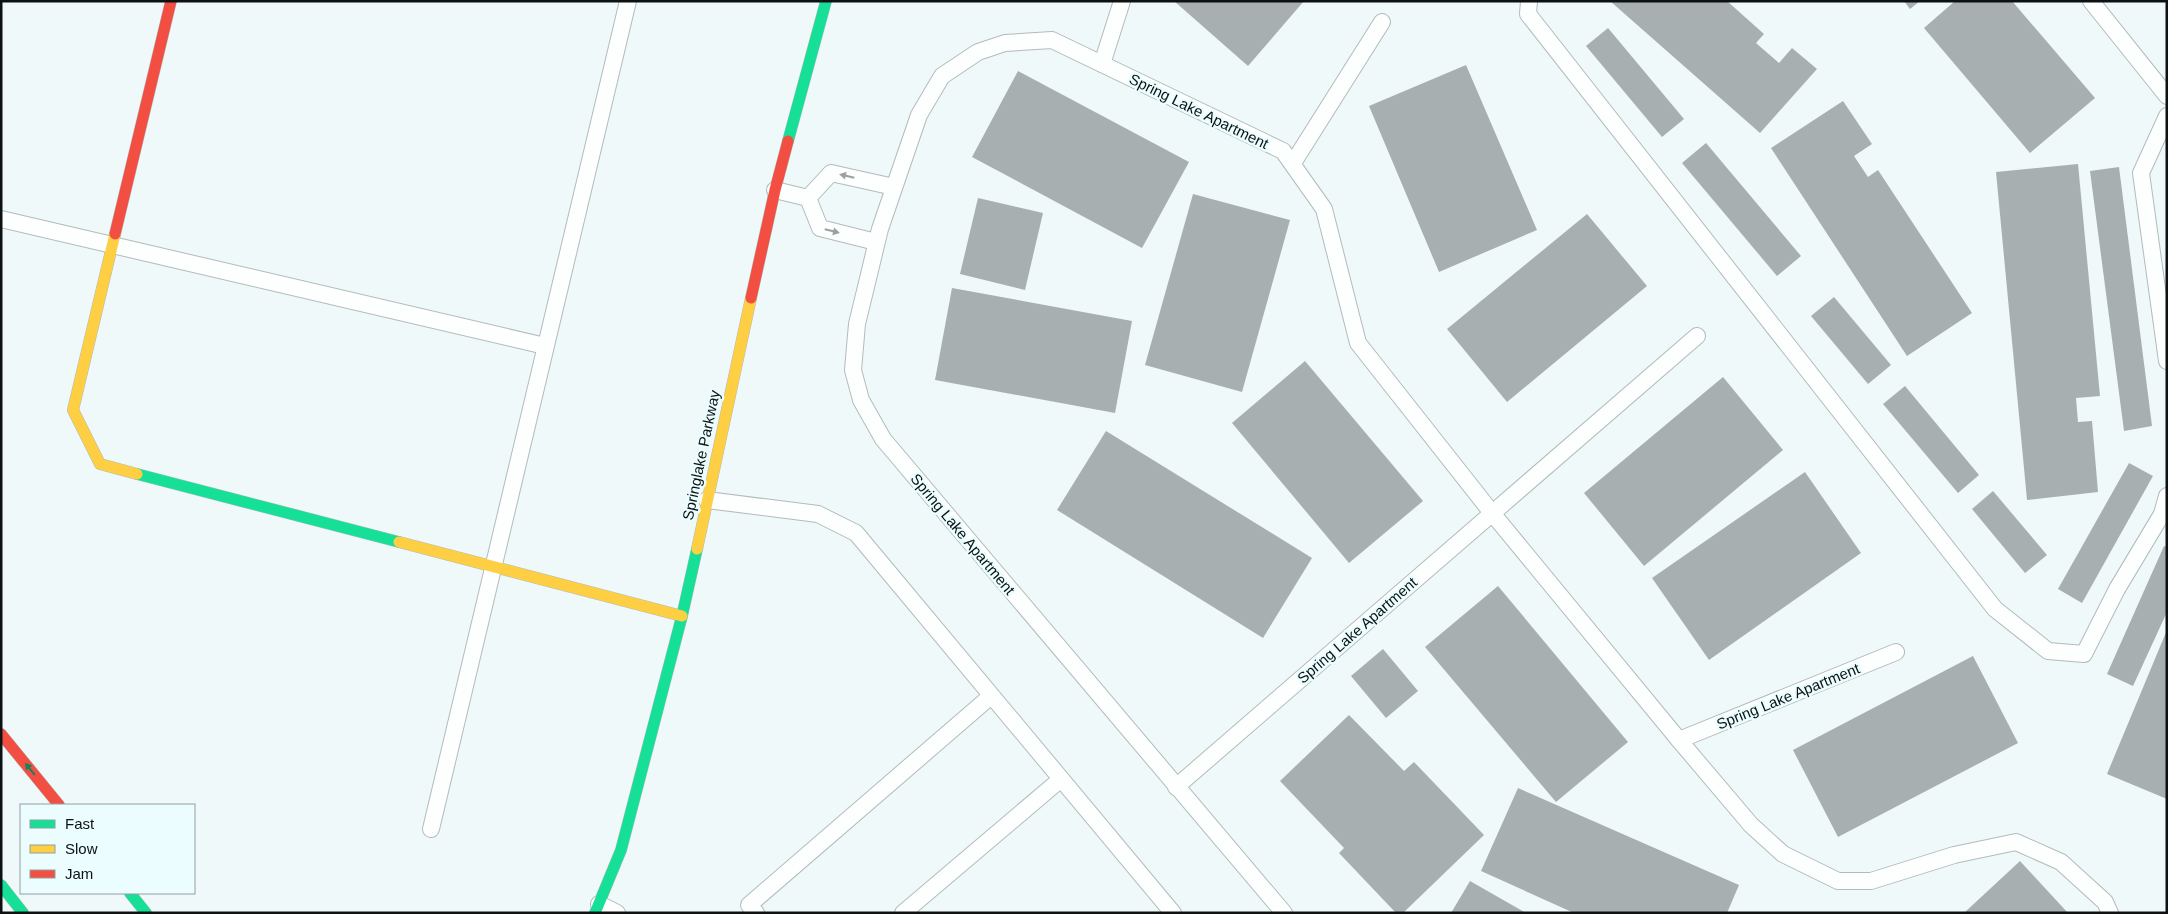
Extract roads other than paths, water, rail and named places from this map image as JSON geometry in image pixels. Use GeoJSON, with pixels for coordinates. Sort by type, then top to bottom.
{"type":"FeatureCollection","features":[{"type":"Feature","properties":{"kind":"street"},"geometry":{"type":"LineString","coordinates":[[171,1],[73,410],[100,464],[682,616]]}},
{"type":"Feature","properties":{"kind":"street","name":"Springlake Parkway"},"geometry":{"type":"LineString","coordinates":[[597,908],[621,850],[682,616],[775,190],[826,1]]}},
{"type":"Feature","properties":{"kind":"street"},"geometry":{"type":"LineString","coordinates":[[1,734],[58,804]]}},
{"type":"Feature","properties":{"kind":"street"},"geometry":{"type":"LineString","coordinates":[[1,885],[23,913]]}},
{"type":"Feature","properties":{"kind":"street"},"geometry":{"type":"LineString","coordinates":[[131,894],[146,913]]}},
{"type":"Feature","properties":{"kind":"lane"},"geometry":{"type":"LineString","coordinates":[[431,829],[628,1]]}},
{"type":"Feature","properties":{"kind":"lane"},"geometry":{"type":"LineString","coordinates":[[1102,64],[1122,1]]}},
{"type":"Feature","properties":{"kind":"lane"},"geometry":{"type":"LineString","coordinates":[[1529,1],[1528,14],[1995,609],[2048,651],[2084,654],[2117,589],[2162,514],[2167,496]]}},
{"type":"Feature","properties":{"kind":"lane"},"geometry":{"type":"LineString","coordinates":[[2091,1],[2167,96]]}},
{"type":"Feature","properties":{"kind":"lane"},"geometry":{"type":"LineString","coordinates":[[1293,163],[1382,22]]}},
{"type":"Feature","properties":{"kind":"lane","name":"Spring Lake Apartment"},"geometry":{"type":"LineString","coordinates":[[1284,913],[883,439],[861,400],[853,370],[857,324],[876,242],[894,187],[919,114],[942,76],[978,52],[1005,43],[1052,40],[1283,151],[1324,209],[1358,342],[1492,513],[1679,740],[1751,825],[1783,854],[1838,881],[1871,881],[1954,855],[2016,842],[2062,862],[2105,902],[2110,913]]}},
{"type":"Feature","properties":{"kind":"lane"},"geometry":{"type":"LineString","coordinates":[[2167,116],[2141,173],[2167,361]]}},
{"type":"Feature","properties":{"kind":"lane"},"geometry":{"type":"LineString","coordinates":[[808,198],[831,173],[894,187]]}},
{"type":"Feature","properties":{"kind":"lane"},"geometry":{"type":"LineString","coordinates":[[775,190],[808,198]]}},
{"type":"Feature","properties":{"kind":"lane"},"geometry":{"type":"LineString","coordinates":[[808,198],[820,228],[876,242]]}},
{"type":"Feature","properties":{"kind":"lane"},"geometry":{"type":"LineString","coordinates":[[1,219],[545,346]]}},
{"type":"Feature","properties":{"kind":"lane","name":"Spring Lake Apartment"},"geometry":{"type":"LineString","coordinates":[[1176,787],[1697,336]]}},
{"type":"Feature","properties":{"kind":"lane"},"geometry":{"type":"LineString","coordinates":[[707,500],[818,514],[856,533],[1173,913]]}},
{"type":"Feature","properties":{"kind":"lane","name":"Spring Lake Apartment"},"geometry":{"type":"LineString","coordinates":[[1679,740],[1896,652]]}},
{"type":"Feature","properties":{"kind":"lane"},"geometry":{"type":"LineString","coordinates":[[756,913],[749,905],[991,696]]}},
{"type":"Feature","properties":{"kind":"lane"},"geometry":{"type":"LineString","coordinates":[[903,913],[1061,779]]}},
{"type":"Feature","properties":{"kind":"lane"},"geometry":{"type":"LineString","coordinates":[[597,908],[617,913]]}}]}
